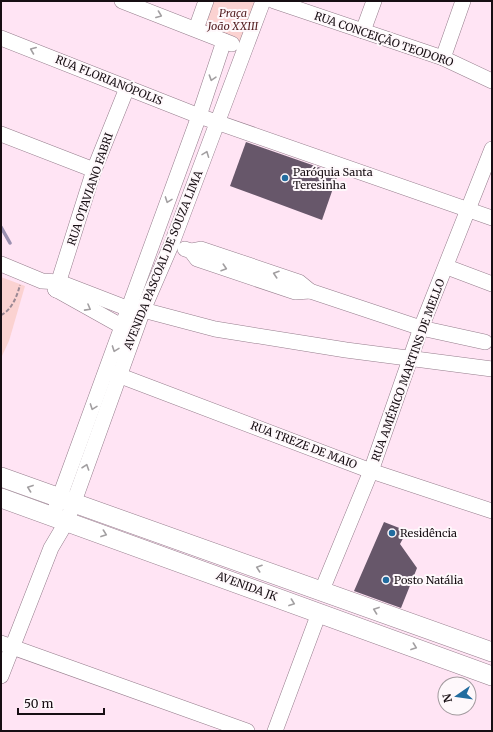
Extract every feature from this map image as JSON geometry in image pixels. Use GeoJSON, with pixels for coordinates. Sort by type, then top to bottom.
{"type":"FeatureCollection","features":[{"type":"Feature","properties":{"kind":"main road","name":"AVENIDA JK"},"geometry":{"type":"LineString","coordinates":[[1,478],[63,510],[319,613],[492,676]]}},
{"type":"Feature","properties":{"kind":"main road","name":"AVENIDA JK"},"geometry":{"type":"LineString","coordinates":[[1,498],[63,510],[322,590],[492,652]]}},
{"type":"Feature","properties":{"kind":"street"},"geometry":{"type":"LineString","coordinates":[[122,1],[244,49]]}},
{"type":"Feature","properties":{"kind":"street"},"geometry":{"type":"LineString","coordinates":[[196,29],[206,1]]}},
{"type":"Feature","properties":{"kind":"street","name":"AVENIDA PASCOAL DE SOUZA LIMA"},"geometry":{"type":"LineString","coordinates":[[113,373],[123,327],[136,309],[172,243],[263,1]]}},
{"type":"Feature","properties":{"kind":"street","name":"RUA CONCEIÇÃO TEODORO"},"geometry":{"type":"LineString","coordinates":[[274,1],[443,58],[492,81]]}},
{"type":"Feature","properties":{"kind":"street"},"geometry":{"type":"LineString","coordinates":[[363,31],[374,1]]}},
{"type":"Feature","properties":{"kind":"street"},"geometry":{"type":"LineString","coordinates":[[443,58],[463,1]]}},
{"type":"Feature","properties":{"kind":"street","name":"RUA FLORIANÓPOLIS"},"geometry":{"type":"LineString","coordinates":[[1,38],[199,116],[218,121],[492,218]]}},
{"type":"Feature","properties":{"kind":"street","name":"AVENIDA PASCOAL DE SOUZA LIMA"},"geometry":{"type":"LineString","coordinates":[[1,676],[6,646],[51,548],[63,510],[136,309],[155,237],[199,116],[224,41]]}},
{"type":"Feature","properties":{"kind":"street","name":"RUA OTAVIANO FABRI"},"geometry":{"type":"LineString","coordinates":[[58,286],[94,170],[127,88]]}},
{"type":"Feature","properties":{"kind":"street"},"geometry":{"type":"LineString","coordinates":[[1,134],[94,170]]}},
{"type":"Feature","properties":{"kind":"street","name":"RUA AMÉRICO MARTINS DE MELLO"},"geometry":{"type":"LineString","coordinates":[[322,590],[371,471],[422,328],[492,149]]}},
{"type":"Feature","properties":{"kind":"street"},"geometry":{"type":"LineString","coordinates":[[155,237],[191,251],[196,259],[295,292],[310,291],[422,328],[485,342]]}},
{"type":"Feature","properties":{"kind":"street"},"geometry":{"type":"LineString","coordinates":[[1,264],[58,286],[136,309],[216,329],[346,350],[492,369]]}},
{"type":"Feature","properties":{"kind":"street"},"geometry":{"type":"LineString","coordinates":[[447,267],[492,284]]}},
{"type":"Feature","properties":{"kind":"street"},"geometry":{"type":"LineString","coordinates":[[58,286],[123,327]]}},
{"type":"Feature","properties":{"kind":"street","name":"RUA TREZE DE MAIO"},"geometry":{"type":"LineString","coordinates":[[113,373],[371,471],[492,511]]}},
{"type":"Feature","properties":{"kind":"street"},"geometry":{"type":"LineString","coordinates":[[275,731],[319,613]]}},
{"type":"Feature","properties":{"kind":"street"},"geometry":{"type":"LineString","coordinates":[[6,646],[248,731]]}},
{"type":"Feature","properties":{"kind":"path"},"geometry":{"type":"LineString","coordinates":[[1,314],[10,307],[17,295]]}},
{"type":"Feature","properties":{"kind":"green space","name":"Praça João XXIII"},"geometry":{"type":"Polygon","coordinates":[[[212,1],[257,1],[244,43],[202,27],[212,1]]]}},
{"type":"Feature","properties":{"kind":"green space"},"geometry":{"type":"Polygon","coordinates":[[[1,277],[25,286],[9,341],[1,358],[1,277]]]}},
{"type":"Feature","properties":{"kind":"building","name":"Paróquia Santa Teresinha"},"geometry":{"type":"Polygon","coordinates":[[[246,142],[338,174],[322,220],[230,186],[246,142]]]}},
{"type":"Feature","properties":{"kind":"building","name":"Posto Natália"},"geometry":{"type":"Polygon","coordinates":[[[384,522],[407,531],[400,544],[417,568],[401,608],[354,591],[384,522]]]}},
{"type":"Feature","properties":{"kind":"waterway"},"geometry":{"type":"LineString","coordinates":[[1,227],[10,243]]}},
{"type":"Feature","properties":{"kind":"place","name":"Paróquia Santa Teresinha"},"geometry":{"type":"Point","coordinates":[285,178]}},
{"type":"Feature","properties":{"kind":"place","name":"Residência"},"geometry":{"type":"Point","coordinates":[392,533]}},
{"type":"Feature","properties":{"kind":"place","name":"Posto Natália"},"geometry":{"type":"Point","coordinates":[386,580]}}]}
